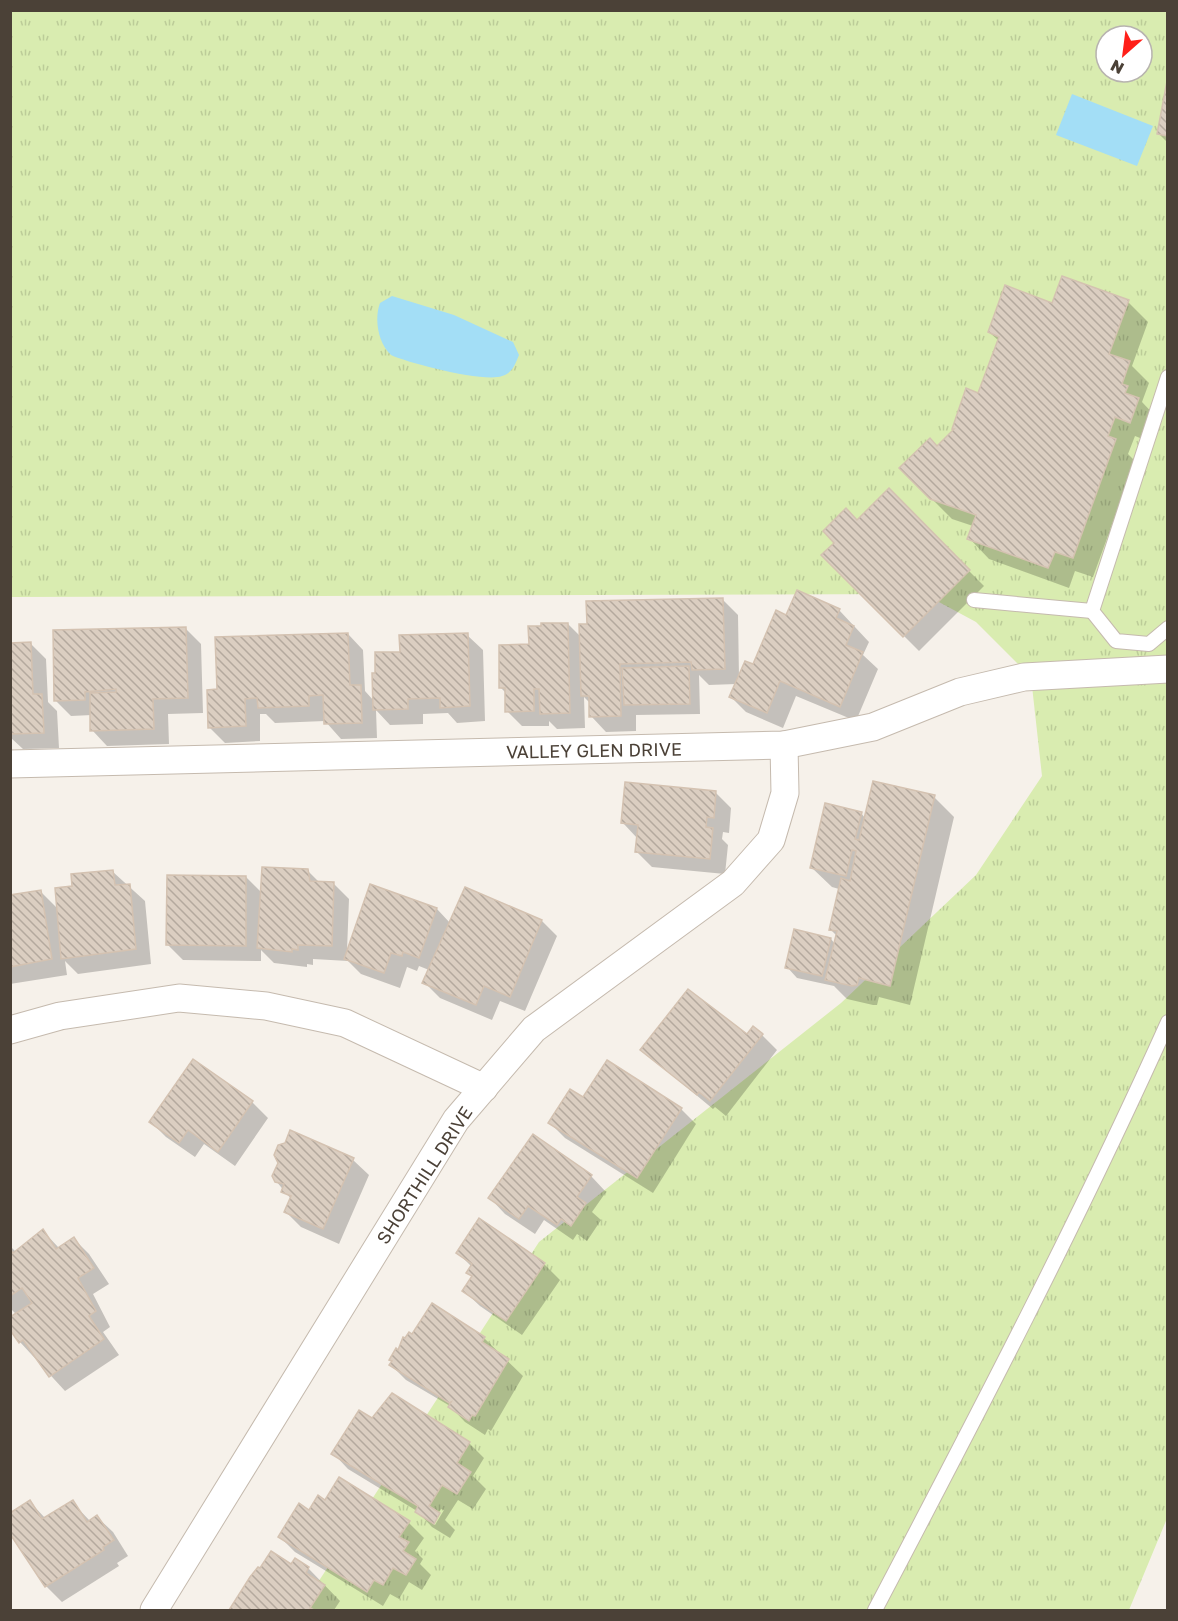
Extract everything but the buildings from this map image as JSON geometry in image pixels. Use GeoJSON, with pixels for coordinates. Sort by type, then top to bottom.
{"type":"FeatureCollection","features":[{"type":"Feature","properties":{"kind":"street","name":"VALLEY GLEN DRIVE"},"geometry":{"type":"LineString","coordinates":[[10,764],[784,745],[873,727],[960,692],[1024,677],[1167,669]]}},
{"type":"Feature","properties":{"kind":"street","name":"SHORTHILL DRIVE"},"geometry":{"type":"LineString","coordinates":[[154,1611],[456,1120],[534,1029],[733,883],[771,840],[785,793],[784,745]]}},
{"type":"Feature","properties":{"kind":"street"},"geometry":{"type":"LineString","coordinates":[[10,1030],[60,1016],[180,998],[266,1006],[345,1023],[484,1088]]}},
{"type":"Feature","properties":{"kind":"lane"},"geometry":{"type":"LineString","coordinates":[[1092,611],[1167,377]]}},
{"type":"Feature","properties":{"kind":"lane"},"geometry":{"type":"LineString","coordinates":[[974,600],[1092,611],[1116,641],[1149,644],[1167,628]]}},
{"type":"Feature","properties":{"kind":"lane"},"geometry":{"type":"LineString","coordinates":[[875,1611],[1012,1347],[1108,1155],[1167,1022]]}},
{"type":"Feature","properties":{"kind":"green space"},"geometry":{"type":"Polygon","coordinates":[[[10,11],[1167,11],[1168,1516],[1129,1610],[300,1610],[539,1242],[841,1003],[976,875],[1042,776],[1031,677],[976,622],[924,594],[11,597],[10,11]]]}},
{"type":"Feature","properties":{"kind":"water"},"geometry":{"type":"Polygon","coordinates":[[[1072,94],[1153,126],[1137,166],[1056,135],[1072,94]]]}},
{"type":"Feature","properties":{"kind":"water"},"geometry":{"type":"Polygon","coordinates":[[[392,296],[454,315],[513,342],[519,355],[511,371],[502,376],[493,377],[464,375],[413,363],[391,355],[380,337],[377,316],[380,303],[392,296]]]}}]}
